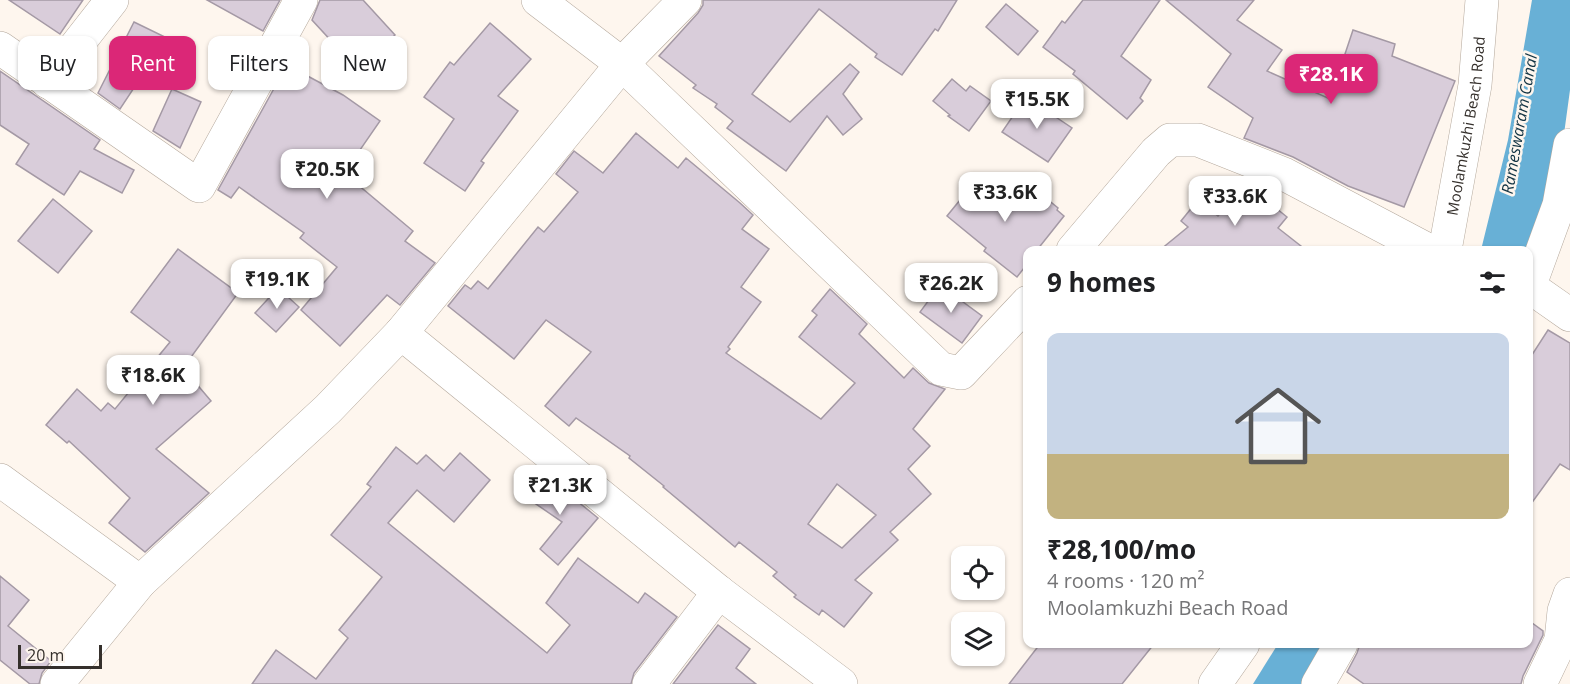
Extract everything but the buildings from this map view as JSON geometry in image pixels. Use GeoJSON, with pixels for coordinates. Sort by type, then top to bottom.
{"type":"FeatureCollection","features":[{"type":"Feature","properties":{"kind":"street"},"geometry":{"type":"LineString","coordinates":[[84,36],[112,0]]}},
{"type":"Feature","properties":{"kind":"street"},"geometry":{"type":"LineString","coordinates":[[60,90],[199,186],[301,0]]}},
{"type":"Feature","properties":{"kind":"street"},"geometry":{"type":"LineString","coordinates":[[538,0],[622,64],[941,369],[961,374],[1023,307]]}},
{"type":"Feature","properties":{"kind":"street"},"geometry":{"type":"LineString","coordinates":[[57,684],[140,582],[328,409],[401,333],[622,64],[685,0]]}},
{"type":"Feature","properties":{"kind":"street","name":"Moolamkuzhi Beach Road"},"geometry":{"type":"LineString","coordinates":[[1446,246],[1475,85],[1482,0]]}},
{"type":"Feature","properties":{"kind":"street"},"geometry":{"type":"LineString","coordinates":[[0,48],[18,61]]}},
{"type":"Feature","properties":{"kind":"street"},"geometry":{"type":"LineString","coordinates":[[1076,246],[1156,152],[1170,140],[1197,140],[1284,174],[1420,246]]}},
{"type":"Feature","properties":{"kind":"street"},"geometry":{"type":"LineString","coordinates":[[1533,277],[1559,205],[1570,145]]}},
{"type":"Feature","properties":{"kind":"street"},"geometry":{"type":"LineString","coordinates":[[1533,291],[1570,315]]}},
{"type":"Feature","properties":{"kind":"street"},"geometry":{"type":"LineString","coordinates":[[401,333],[719,592],[841,684]]}},
{"type":"Feature","properties":{"kind":"street"},"geometry":{"type":"LineString","coordinates":[[0,480],[140,582]]}},
{"type":"Feature","properties":{"kind":"street"},"geometry":{"type":"LineString","coordinates":[[649,684],[719,592]]}},
{"type":"Feature","properties":{"kind":"street"},"geometry":{"type":"LineString","coordinates":[[1540,684],[1561,640],[1564,611],[1570,594]]}},
{"type":"Feature","properties":{"kind":"street"},"geometry":{"type":"LineString","coordinates":[[1215,684],[1240,648]]}},
{"type":"Feature","properties":{"kind":"street"},"geometry":{"type":"LineString","coordinates":[[1318,684],[1339,648]]}},
{"type":"Feature","properties":{"kind":"water","name":"Rameswaram Canal"},"geometry":{"type":"Polygon","coordinates":[[[1532,0],[1570,0],[1570,90],[1555,200],[1530,246],[1482,246],[1508,140],[1532,0]]]}},
{"type":"Feature","properties":{"kind":"water"},"geometry":{"type":"Polygon","coordinates":[[[1276,648],[1326,648],[1304,684],[1253,684],[1276,648]]]}}]}
